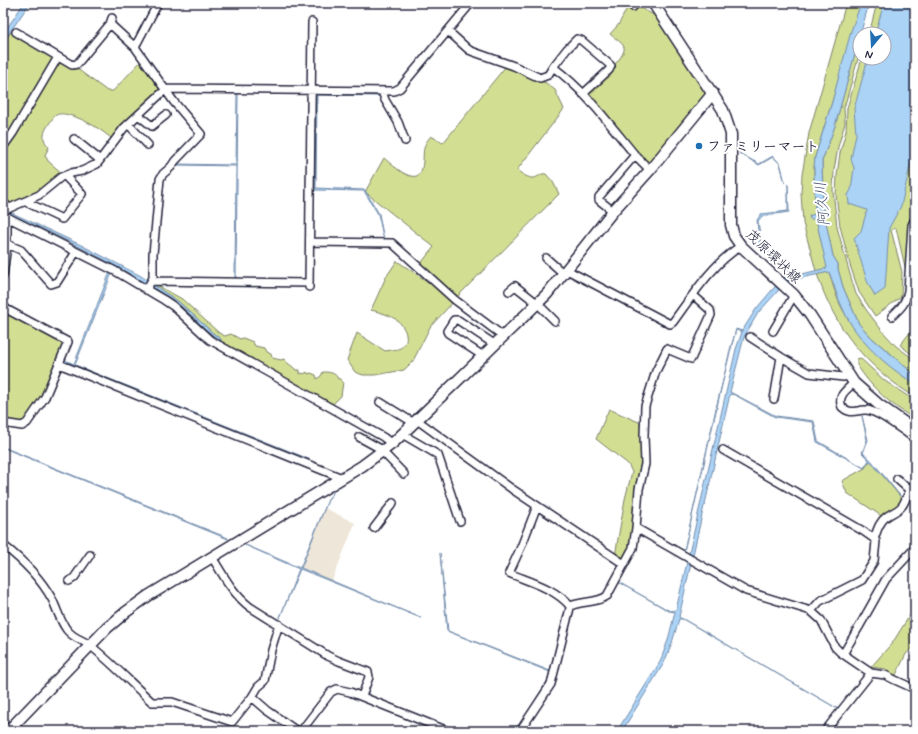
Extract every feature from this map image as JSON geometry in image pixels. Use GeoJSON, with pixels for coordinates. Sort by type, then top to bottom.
{"type":"FeatureCollection","features":[{"type":"Feature","properties":{"kind":"street"},"geometry":{"type":"LineString","coordinates":[[135,47],[158,3]]}},
{"type":"Feature","properties":{"kind":"street"},"geometry":{"type":"LineString","coordinates":[[6,213],[39,195],[57,180],[89,168],[100,160],[124,128],[166,89],[394,91],[400,88],[471,3]]}},
{"type":"Feature","properties":{"kind":"street","name":"茂原環状線"},"geometry":{"type":"LineString","coordinates":[[653,3],[724,110],[731,134],[731,225],[734,236],[741,246],[794,295],[810,315],[851,379],[878,404],[915,430]]}},
{"type":"Feature","properties":{"kind":"street"},"geometry":{"type":"LineString","coordinates":[[16,32],[72,65],[77,64],[111,21],[135,47],[174,102],[201,134],[160,179],[149,285]]}},
{"type":"Feature","properties":{"kind":"street"},"geometry":{"type":"LineString","coordinates":[[149,285],[309,285],[311,242],[312,22]]}},
{"type":"Feature","properties":{"kind":"street"},"geometry":{"type":"LineString","coordinates":[[448,31],[469,50],[514,66],[540,78],[548,75],[577,39],[610,66],[608,70],[584,94]]}},
{"type":"Feature","properties":{"kind":"street"},"geometry":{"type":"LineString","coordinates":[[3,148],[58,57]]}},
{"type":"Feature","properties":{"kind":"street"},"geometry":{"type":"LineString","coordinates":[[553,67],[584,94],[635,155],[650,170]]}},
{"type":"Feature","properties":{"kind":"street"},"geometry":{"type":"LineString","coordinates":[[382,91],[405,141]]}},
{"type":"Feature","properties":{"kind":"street"},"geometry":{"type":"LineString","coordinates":[[8,731],[90,645],[126,612],[148,596],[342,478],[382,452],[397,439],[494,344],[538,304],[566,272],[613,211],[650,170],[713,93]]}},
{"type":"Feature","properties":{"kind":"street"},"geometry":{"type":"LineString","coordinates":[[138,115],[152,126],[166,115]]}},
{"type":"Feature","properties":{"kind":"street"},"geometry":{"type":"LineString","coordinates":[[128,124],[148,145]]}},
{"type":"Feature","properties":{"kind":"street"},"geometry":{"type":"LineString","coordinates":[[74,139],[100,160]]}},
{"type":"Feature","properties":{"kind":"street"},"geometry":{"type":"LineString","coordinates":[[613,211],[599,200],[599,197],[635,155]]}},
{"type":"Feature","properties":{"kind":"street"},"geometry":{"type":"LineString","coordinates":[[26,202],[62,219],[82,194],[65,176]]}},
{"type":"Feature","properties":{"kind":"street"},"geometry":{"type":"LineString","coordinates":[[3,202],[6,213],[7,244],[3,276]]}},
{"type":"Feature","properties":{"kind":"street"},"geometry":{"type":"LineString","coordinates":[[6,213],[76,252],[115,271],[149,285],[210,340],[383,437],[397,439],[438,455],[460,521]]}},
{"type":"Feature","properties":{"kind":"street"},"geometry":{"type":"LineString","coordinates":[[892,316],[904,305],[908,291],[912,225],[915,219]]}},
{"type":"Feature","properties":{"kind":"street"},"geometry":{"type":"LineString","coordinates":[[311,242],[392,243],[455,300],[503,336]]}},
{"type":"Feature","properties":{"kind":"street"},"geometry":{"type":"LineString","coordinates":[[7,244],[21,250],[51,284],[57,282],[76,252]]}},
{"type":"Feature","properties":{"kind":"street"},"geometry":{"type":"LineString","coordinates":[[546,258],[566,272],[670,324],[728,254],[741,246]]}},
{"type":"Feature","properties":{"kind":"street"},"geometry":{"type":"LineString","coordinates":[[509,291],[515,286],[538,304],[555,321]]}},
{"type":"Feature","properties":{"kind":"street"},"geometry":{"type":"LineString","coordinates":[[570,606],[607,596],[634,544],[639,489],[645,464],[645,406],[656,371],[667,349],[691,359],[711,315],[710,310],[693,295]]}},
{"type":"Feature","properties":{"kind":"street"},"geometry":{"type":"LineString","coordinates":[[773,331],[794,295]]}},
{"type":"Feature","properties":{"kind":"street"},"geometry":{"type":"LineString","coordinates":[[3,304],[6,309],[68,342],[43,400],[27,423],[19,426],[3,423]]}},
{"type":"Feature","properties":{"kind":"street"},"geometry":{"type":"LineString","coordinates":[[483,356],[448,333],[447,330],[454,320],[458,320],[494,344]]}},
{"type":"Feature","properties":{"kind":"street"},"geometry":{"type":"LineString","coordinates":[[750,337],[809,374],[851,379],[840,399],[842,407],[850,412],[860,410],[871,411],[915,440]]}},
{"type":"Feature","properties":{"kind":"street"},"geometry":{"type":"LineString","coordinates":[[774,399],[781,357]]}},
{"type":"Feature","properties":{"kind":"street"},"geometry":{"type":"LineString","coordinates":[[59,364],[342,478]]}},
{"type":"Feature","properties":{"kind":"street"},"geometry":{"type":"LineString","coordinates":[[380,402],[415,422],[624,564]]}},
{"type":"Feature","properties":{"kind":"street"},"geometry":{"type":"LineString","coordinates":[[359,437],[379,448],[404,474]]}},
{"type":"Feature","properties":{"kind":"street"},"geometry":{"type":"LineString","coordinates":[[723,450],[862,531],[876,541],[874,561],[862,580],[820,601],[811,610]]}},
{"type":"Feature","properties":{"kind":"street"},"geometry":{"type":"LineString","coordinates":[[897,479],[906,488],[912,487]]}},
{"type":"Feature","properties":{"kind":"street"},"geometry":{"type":"LineString","coordinates":[[874,539],[880,524],[885,518],[898,510],[912,487]]}},
{"type":"Feature","properties":{"kind":"street"},"geometry":{"type":"LineString","coordinates":[[374,528],[393,503]]}},
{"type":"Feature","properties":{"kind":"street"},"geometry":{"type":"LineString","coordinates":[[537,506],[509,574],[553,592],[570,606]]}},
{"type":"Feature","properties":{"kind":"street"},"geometry":{"type":"LineString","coordinates":[[636,528],[746,591],[811,610],[821,620],[835,648],[842,654],[871,673],[885,675],[915,689]]}},
{"type":"Feature","properties":{"kind":"street"},"geometry":{"type":"LineString","coordinates":[[3,545],[23,562],[44,588],[67,630],[77,639],[90,645],[152,702],[172,702],[232,722],[265,680],[271,650],[279,624]]}},
{"type":"Feature","properties":{"kind":"street"},"geometry":{"type":"LineString","coordinates":[[842,654],[886,579],[915,548]]}},
{"type":"Feature","properties":{"kind":"street"},"geometry":{"type":"LineString","coordinates":[[69,581],[74,578],[90,555]]}},
{"type":"Feature","properties":{"kind":"street"},"geometry":{"type":"LineString","coordinates":[[212,557],[231,588],[240,599],[260,614],[279,624],[290,633],[332,658],[368,672],[369,677],[362,696]]}},
{"type":"Feature","properties":{"kind":"street"},"geometry":{"type":"LineString","coordinates":[[520,731],[551,684],[570,606]]}},
{"type":"Feature","properties":{"kind":"street"},"geometry":{"type":"LineString","coordinates":[[825,731],[871,673]]}},
{"type":"Feature","properties":{"kind":"street"},"geometry":{"type":"LineString","coordinates":[[301,731],[333,690],[342,689],[447,730]]}},
{"type":"Feature","properties":{"kind":"street"},"geometry":{"type":"LineString","coordinates":[[252,697],[267,710],[297,731]]}},
{"type":"Feature","properties":{"kind":"shaded area"},"geometry":{"type":"Polygon","coordinates":[[[325,508],[355,523],[332,581],[301,568],[325,508]]]}},
{"type":"Feature","properties":{"kind":"green space"},"geometry":{"type":"Polygon","coordinates":[[[846,3],[861,3],[854,26],[852,26],[852,34],[815,157],[815,214],[809,217],[816,219],[828,268],[816,271],[803,223],[801,193],[802,175],[809,133],[846,3]]]}},
{"type":"Feature","properties":{"kind":"green space"},"geometry":{"type":"Polygon","coordinates":[[[877,3],[915,3],[915,210],[909,223],[906,271],[896,228],[891,230],[902,272],[901,297],[875,316],[859,292],[850,265],[840,226],[836,195],[840,153],[846,131],[847,108],[860,66],[892,66],[892,26],[871,26],[877,3]]]}},
{"type":"Feature","properties":{"kind":"green space"},"geometry":{"type":"Polygon","coordinates":[[[632,4],[660,18],[705,89],[706,95],[650,170],[583,94],[608,72],[620,58],[624,47],[610,34],[619,24],[628,6],[632,4]]]}},
{"type":"Feature","properties":{"kind":"green space"},"geometry":{"type":"Polygon","coordinates":[[[12,31],[72,65],[107,91],[113,91],[143,59],[166,89],[115,141],[82,119],[66,114],[56,115],[44,133],[44,140],[49,147],[45,155],[48,161],[63,174],[42,191],[3,208],[3,42],[12,31]]]}},
{"type":"Feature","properties":{"kind":"green space"},"geometry":{"type":"Polygon","coordinates":[[[852,64],[852,66],[856,66],[844,108],[845,123],[838,147],[834,170],[833,190],[837,227],[856,294],[884,333],[896,346],[915,360],[915,375],[872,338],[859,324],[843,287],[838,264],[833,256],[824,216],[822,161],[835,126],[852,64]]]}},
{"type":"Feature","properties":{"kind":"green space"},"geometry":{"type":"Polygon","coordinates":[[[506,66],[546,83],[555,90],[564,109],[517,170],[530,178],[536,178],[542,174],[546,174],[553,182],[559,194],[457,297],[418,267],[434,247],[365,192],[384,158],[404,174],[416,176],[420,174],[425,144],[431,136],[443,143],[506,66]]]}},
{"type":"Feature","properties":{"kind":"green space"},"geometry":{"type":"Polygon","coordinates":[[[397,261],[455,300],[430,327],[413,361],[404,370],[375,375],[363,375],[355,372],[347,360],[357,333],[385,351],[398,349],[405,344],[405,332],[398,321],[388,315],[371,310],[386,277],[397,261]]]}},
{"type":"Feature","properties":{"kind":"green space"},"geometry":{"type":"Polygon","coordinates":[[[829,272],[839,303],[850,323],[866,343],[884,361],[915,384],[915,397],[882,373],[854,345],[833,312],[824,294],[817,274],[829,272]]]}},
{"type":"Feature","properties":{"kind":"green space"},"geometry":{"type":"Polygon","coordinates":[[[152,284],[155,284],[182,299],[219,333],[225,336],[231,334],[240,339],[243,338],[253,342],[255,346],[264,348],[266,352],[271,354],[272,358],[281,360],[284,359],[296,370],[300,370],[300,374],[307,372],[308,374],[311,373],[316,375],[317,379],[323,372],[334,374],[343,382],[341,396],[332,405],[210,337],[149,289],[151,286],[178,304],[213,336],[220,341],[221,339],[179,302],[152,284]]]}},
{"type":"Feature","properties":{"kind":"green space"},"geometry":{"type":"Polygon","coordinates":[[[3,308],[66,343],[43,397],[23,423],[3,421],[3,308]]]}},
{"type":"Feature","properties":{"kind":"green space"},"geometry":{"type":"Polygon","coordinates":[[[912,330],[915,332],[915,357],[900,345],[912,330]]]}},
{"type":"Feature","properties":{"kind":"green space"},"geometry":{"type":"Polygon","coordinates":[[[860,358],[885,381],[915,401],[915,419],[890,402],[869,382],[857,365],[857,359],[860,358]]]}},
{"type":"Feature","properties":{"kind":"green space"},"geometry":{"type":"Polygon","coordinates":[[[62,361],[308,460],[308,462],[62,363],[62,361]]]}},
{"type":"Feature","properties":{"kind":"green space"},"geometry":{"type":"Polygon","coordinates":[[[609,409],[641,423],[642,475],[629,550],[623,560],[615,556],[625,499],[632,472],[628,464],[596,439],[609,409]]]}},
{"type":"Feature","properties":{"kind":"green space"},"geometry":{"type":"Polygon","coordinates":[[[870,460],[903,500],[902,503],[883,517],[847,493],[842,481],[865,468],[870,460]]]}},
{"type":"Feature","properties":{"kind":"green space"},"geometry":{"type":"Polygon","coordinates":[[[915,607],[915,646],[906,654],[895,677],[886,669],[871,667],[893,642],[915,607]]]}},
{"type":"Feature","properties":{"kind":"water"},"geometry":{"type":"Polygon","coordinates":[[[24,3],[30,3],[3,42],[3,34],[24,3]]]}},
{"type":"Feature","properties":{"kind":"water"},"geometry":{"type":"Polygon","coordinates":[[[861,3],[869,3],[863,26],[853,26],[861,3]]]}},
{"type":"Feature","properties":{"kind":"water"},"geometry":{"type":"Polygon","coordinates":[[[884,3],[915,3],[915,145],[901,206],[889,228],[885,289],[875,296],[867,281],[854,238],[861,231],[867,210],[849,204],[848,195],[851,190],[854,168],[851,159],[856,134],[854,109],[866,66],[892,66],[892,26],[877,26],[884,3]]]}},
{"type":"Feature","properties":{"kind":"water","name":"阿久川"},"geometry":{"type":"Polygon","coordinates":[[[852,28],[852,64],[835,126],[822,161],[823,208],[833,256],[838,264],[843,287],[859,324],[872,338],[915,375],[915,384],[883,361],[856,332],[841,304],[829,272],[787,281],[758,313],[744,337],[730,392],[776,416],[814,421],[818,441],[864,468],[817,442],[813,422],[775,417],[735,395],[730,394],[706,505],[704,506],[679,617],[682,619],[679,619],[664,663],[622,731],[617,731],[660,662],[668,640],[675,612],[669,611],[618,582],[670,611],[676,610],[736,349],[742,332],[736,330],[734,335],[736,329],[742,331],[756,309],[772,290],[783,278],[792,275],[759,243],[757,220],[761,214],[788,211],[788,185],[789,212],[762,216],[758,221],[761,242],[794,274],[802,274],[827,268],[816,219],[810,219],[809,216],[815,214],[815,157],[852,28]]]}},
{"type":"Feature","properties":{"kind":"water"},"geometry":{"type":"Polygon","coordinates":[[[237,93],[235,278],[236,166],[176,164],[236,165],[237,93]]]}},
{"type":"Feature","properties":{"kind":"water"},"geometry":{"type":"Polygon","coordinates":[[[316,94],[380,95],[317,95],[316,188],[365,190],[379,214],[384,240],[378,214],[364,191],[315,190],[316,94]]]}},
{"type":"Feature","properties":{"kind":"water"},"geometry":{"type":"Polygon","coordinates":[[[739,153],[759,164],[773,156],[777,161],[773,157],[759,165],[739,153]]]}},
{"type":"Feature","properties":{"kind":"water"},"geometry":{"type":"Polygon","coordinates":[[[8,211],[81,245],[141,276],[179,302],[221,339],[221,341],[170,298],[89,252],[48,231],[5,212],[8,211]]]}},
{"type":"Feature","properties":{"kind":"water"},"geometry":{"type":"Polygon","coordinates":[[[110,272],[112,273],[75,365],[309,459],[308,460],[64,362],[65,360],[74,364],[110,272]]]}},
{"type":"Feature","properties":{"kind":"water"},"geometry":{"type":"Polygon","coordinates":[[[734,335],[724,378],[730,350],[734,335]]]}},
{"type":"Feature","properties":{"kind":"water"},"geometry":{"type":"Polygon","coordinates":[[[724,378],[684,551],[717,404],[724,378]]]}},
{"type":"Feature","properties":{"kind":"water"},"geometry":{"type":"Polygon","coordinates":[[[862,416],[868,440],[863,453],[871,460],[902,498],[870,461],[864,468],[869,460],[862,453],[867,440],[862,416]]]}},
{"type":"Feature","properties":{"kind":"water"},"geometry":{"type":"Polygon","coordinates":[[[3,447],[228,538],[228,539],[11,451],[3,447]]]}},
{"type":"Feature","properties":{"kind":"water"},"geometry":{"type":"Polygon","coordinates":[[[328,500],[301,568],[421,618],[300,569],[279,620],[299,569],[243,544],[300,568],[328,500]]]}},
{"type":"Feature","properties":{"kind":"water"},"geometry":{"type":"Polygon","coordinates":[[[440,553],[448,631],[550,671],[566,608],[550,672],[447,631],[440,553]]]}},
{"type":"Feature","properties":{"kind":"water"},"geometry":{"type":"Polygon","coordinates":[[[682,619],[683,619],[838,709],[682,619]]]}},
{"type":"Feature","properties":{"kind":"place","name":"ファミリーマート"},"geometry":{"type":"Point","coordinates":[699,146]}}]}
